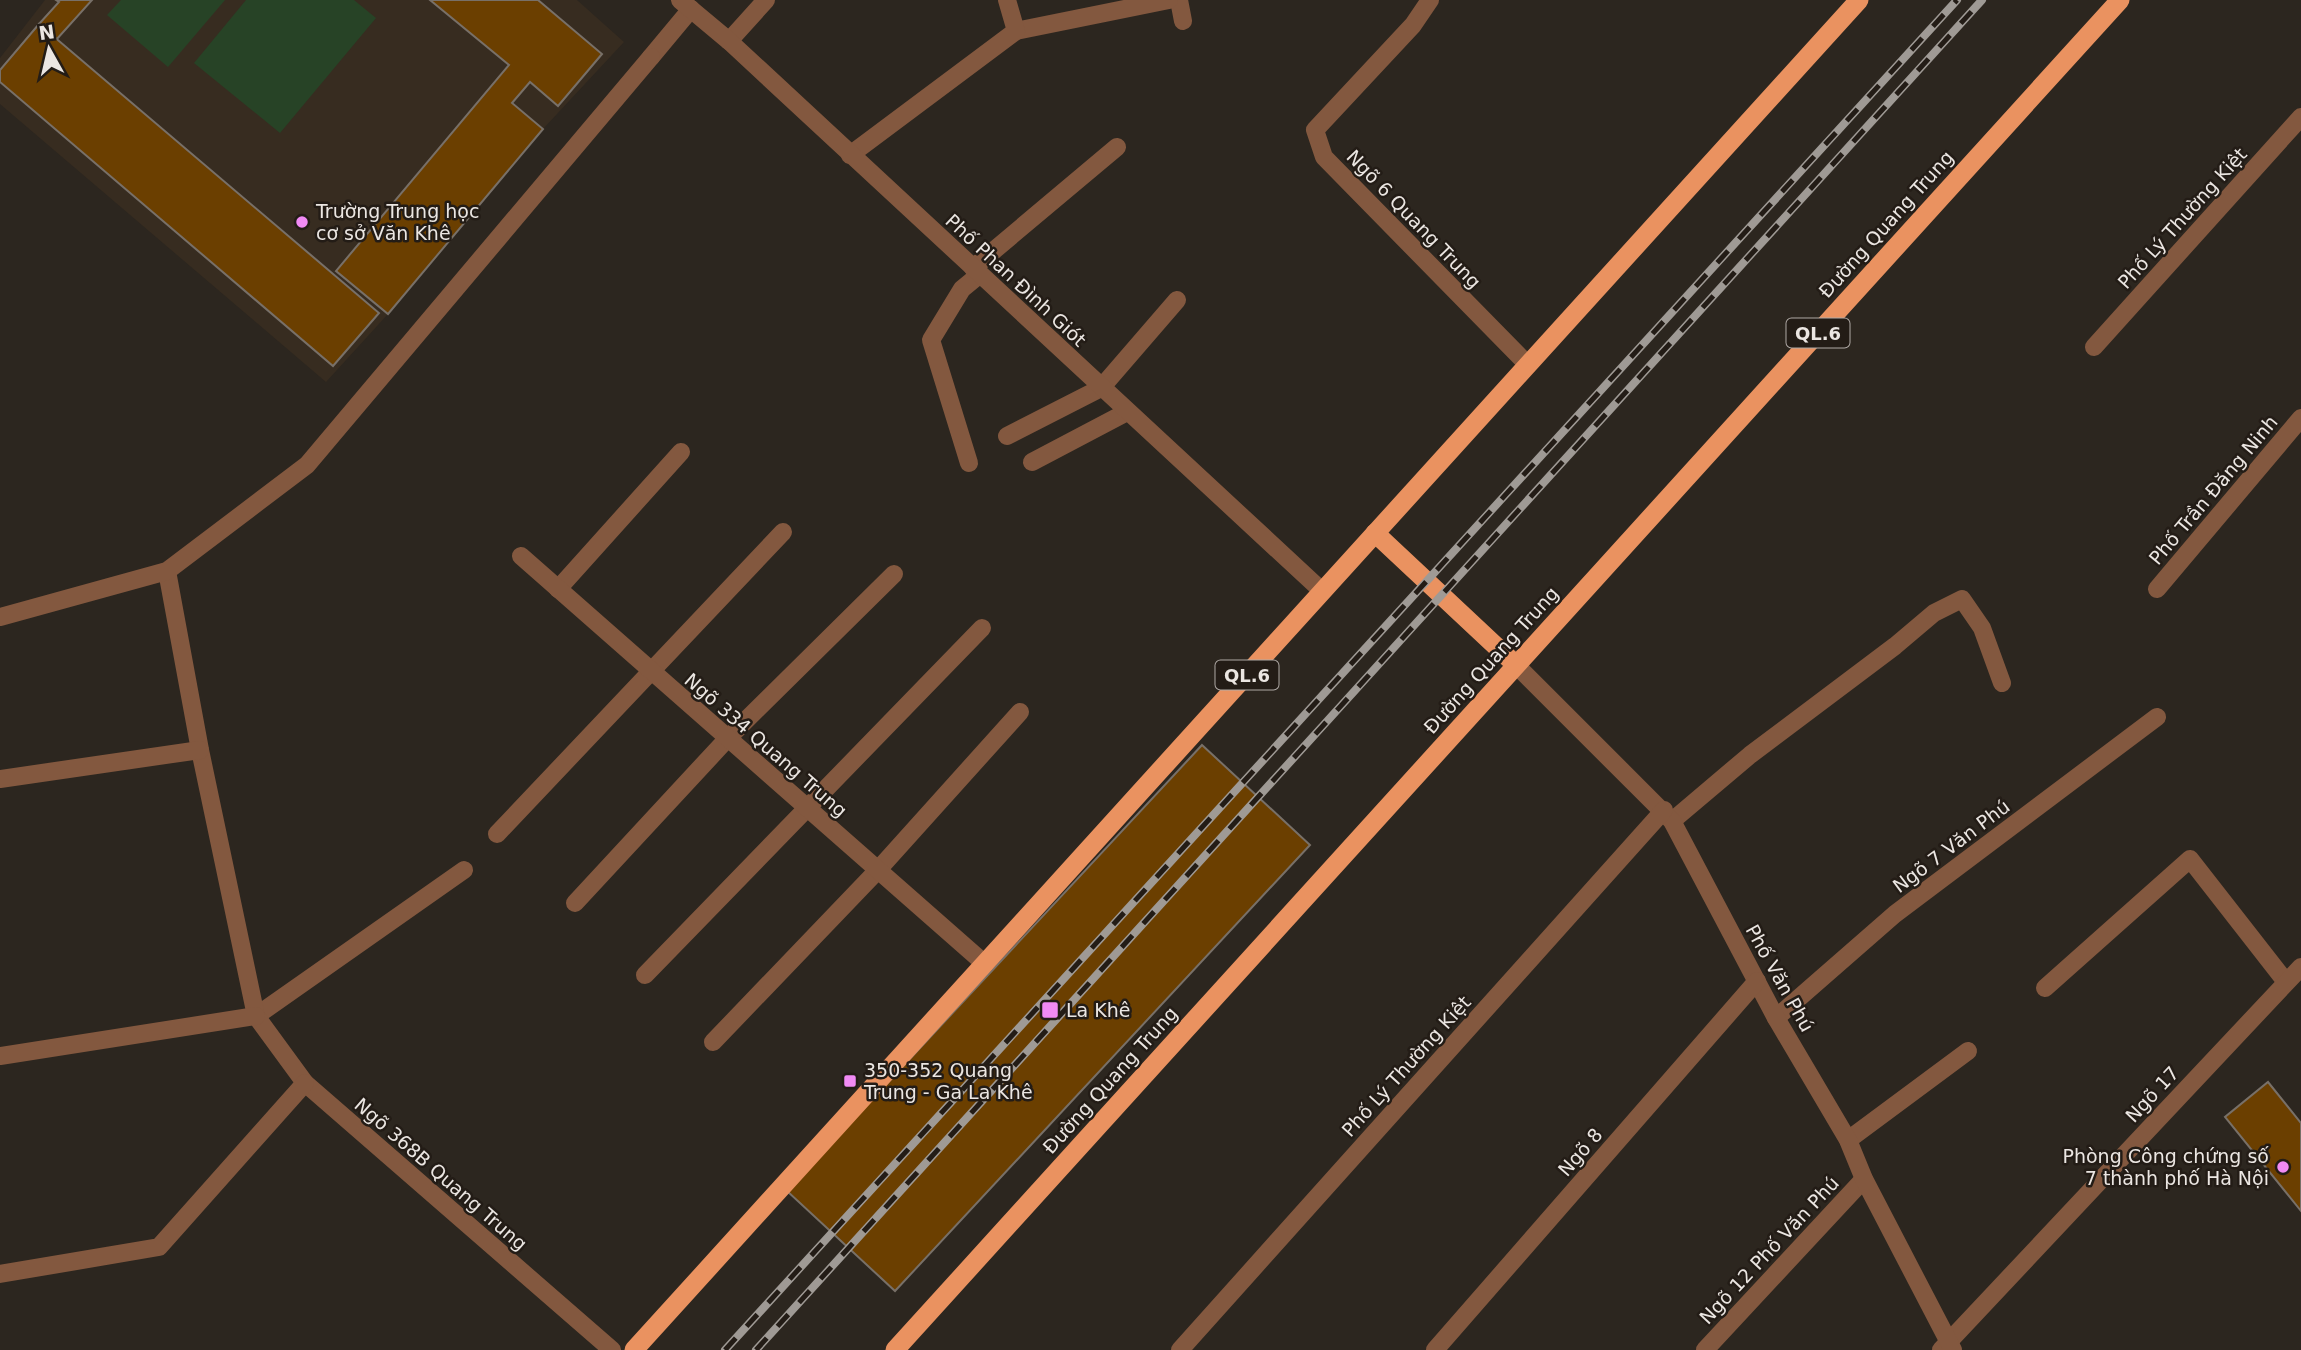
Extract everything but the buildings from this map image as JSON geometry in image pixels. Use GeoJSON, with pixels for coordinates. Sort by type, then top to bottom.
{"type":"FeatureCollection","features":[{"type":"Feature","properties":{"kind":"highway","name":"QL.6"},"geometry":{"type":"LineString","coordinates":[[634,1350],[1859,0]]}},
{"type":"Feature","properties":{"kind":"highway","name":"Đường Quang Trung"},"geometry":{"type":"LineString","coordinates":[[895,1350],[2120,0]]}},
{"type":"Feature","properties":{"kind":"highway"},"geometry":{"type":"LineString","coordinates":[[1375,533],[1516,665]]}},
{"type":"Feature","properties":{"kind":"street"},"geometry":{"type":"LineString","coordinates":[[729,41],[766,0]]}},
{"type":"Feature","properties":{"kind":"street"},"geometry":{"type":"LineString","coordinates":[[1007,0],[1016,31]]}},
{"type":"Feature","properties":{"kind":"street"},"geometry":{"type":"LineString","coordinates":[[850,155],[1016,31],[1169,0]]}},
{"type":"Feature","properties":{"kind":"street"},"geometry":{"type":"LineString","coordinates":[[1179,0],[1183,21]]}},
{"type":"Feature","properties":{"kind":"street","name":"Ngõ 6 Quang Trung"},"geometry":{"type":"LineString","coordinates":[[1430,0],[1413,25],[1315,130],[1324,157],[1528,365]]}},
{"type":"Feature","properties":{"kind":"street"},"geometry":{"type":"LineString","coordinates":[[0,617],[167,571],[307,465],[650,57],[686,5]]}},
{"type":"Feature","properties":{"kind":"street","name":"Phố Phan Đình Giót"},"geometry":{"type":"LineString","coordinates":[[686,5],[729,41],[1322,591]]}},
{"type":"Feature","properties":{"kind":"street","name":"Phố Lý Thường Kiệt"},"geometry":{"type":"LineString","coordinates":[[2094,347],[2301,117]]}},
{"type":"Feature","properties":{"kind":"street"},"geometry":{"type":"LineString","coordinates":[[970,463],[931,340],[962,289],[976,272],[1117,147]]}},
{"type":"Feature","properties":{"kind":"street"},"geometry":{"type":"LineString","coordinates":[[1007,436],[1101,388],[1177,300]]}},
{"type":"Feature","properties":{"kind":"street"},"geometry":{"type":"LineString","coordinates":[[1032,462],[1127,412]]}},
{"type":"Feature","properties":{"kind":"street","name":"Phố Trần Đăng Ninh"},"geometry":{"type":"LineString","coordinates":[[2157,589],[2301,418]]}},
{"type":"Feature","properties":{"kind":"street"},"geometry":{"type":"LineString","coordinates":[[558,589],[681,452]]}},
{"type":"Feature","properties":{"kind":"street"},"geometry":{"type":"LineString","coordinates":[[497,834],[783,532]]}},
{"type":"Feature","properties":{"kind":"street","name":"Ngõ 334 Quang Trung"},"geometry":{"type":"LineString","coordinates":[[521,556],[985,964]]}},
{"type":"Feature","properties":{"kind":"street"},"geometry":{"type":"LineString","coordinates":[[167,571],[200,750],[256,1016]]}},
{"type":"Feature","properties":{"kind":"street"},"geometry":{"type":"LineString","coordinates":[[575,903],[727,739],[894,574]]}},
{"type":"Feature","properties":{"kind":"street","name":"Phố Lý Thường Kiệt"},"geometry":{"type":"LineString","coordinates":[[1180,1350],[1668,816],[1895,646],[1934,613],[1962,599],[1982,628],[2002,683]]}},
{"type":"Feature","properties":{"kind":"street"},"geometry":{"type":"LineString","coordinates":[[645,975],[982,628]]}},
{"type":"Feature","properties":{"kind":"street","name":"Phố Văn Phú"},"geometry":{"type":"LineString","coordinates":[[1516,665],[1668,816],[1776,1018],[1848,1140],[1864,1179],[1948,1347]]}},
{"type":"Feature","properties":{"kind":"street"},"geometry":{"type":"LineString","coordinates":[[713,1042],[877,871],[1020,712]]}},
{"type":"Feature","properties":{"kind":"street","name":"Ngõ 7 Văn Phú"},"geometry":{"type":"LineString","coordinates":[[1776,1018],[1895,914],[2157,717]]}},
{"type":"Feature","properties":{"kind":"street"},"geometry":{"type":"LineString","coordinates":[[0,779],[200,750]]}},
{"type":"Feature","properties":{"kind":"street"},"geometry":{"type":"LineString","coordinates":[[2045,988],[2190,859],[2286,982]]}},
{"type":"Feature","properties":{"kind":"street"},"geometry":{"type":"LineString","coordinates":[[0,1056],[256,1016],[464,870]]}},
{"type":"Feature","properties":{"kind":"street","name":"Ngõ 17"},"geometry":{"type":"LineString","coordinates":[[1948,1347],[2301,967]]}},
{"type":"Feature","properties":{"kind":"street","name":"Ngõ 8"},"geometry":{"type":"LineString","coordinates":[[1435,1350],[1757,981]]}},
{"type":"Feature","properties":{"kind":"street","name":"Ngõ 368B Quang Trung"},"geometry":{"type":"LineString","coordinates":[[256,1016],[305,1083],[612,1350]]}},
{"type":"Feature","properties":{"kind":"street"},"geometry":{"type":"LineString","coordinates":[[1848,1140],[1968,1051]]}},
{"type":"Feature","properties":{"kind":"street"},"geometry":{"type":"LineString","coordinates":[[0,1274],[159,1247],[305,1083]]}},
{"type":"Feature","properties":{"kind":"street","name":"Ngõ 12 Phố Văn Phú"},"geometry":{"type":"LineString","coordinates":[[1705,1350],[1864,1179]]}},
{"type":"Feature","properties":{"kind":"shaded area","name":"Trường Trung học cơ sở Văn Khê"},"geometry":{"type":"Polygon","coordinates":[[[45,0],[577,0],[624,42],[543,129],[388,314],[326,382],[0,104],[0,58],[45,0]]]}},
{"type":"Feature","properties":{"kind":"green space"},"geometry":{"type":"Polygon","coordinates":[[[121,0],[225,0],[168,67],[107,15],[121,0]]]}},
{"type":"Feature","properties":{"kind":"green space"},"geometry":{"type":"Polygon","coordinates":[[[246,0],[354,0],[376,18],[280,133],[194,63],[246,0]]]}},
{"type":"Feature","properties":{"kind":"railway"},"geometry":{"type":"LineString","coordinates":[[725,1350],[1957,0]]}},
{"type":"Feature","properties":{"kind":"railway"},"geometry":{"type":"LineString","coordinates":[[756,1350],[1982,0]]}},
{"type":"Feature","properties":{"kind":"place","name":"Trường Trung học cơ sở Văn Khê"},"geometry":{"type":"Point","coordinates":[302,222]}},
{"type":"Feature","properties":{"kind":"place","name":"La Khê"},"geometry":{"type":"Point","coordinates":[1050,1010]}},
{"type":"Feature","properties":{"kind":"place","name":"350-352 Quang Trung - Ga La Khê"},"geometry":{"type":"Point","coordinates":[850,1081]}},
{"type":"Feature","properties":{"kind":"place","name":"Phòng Công chứng số 7 thành phố Hà Nội"},"geometry":{"type":"Point","coordinates":[2283,1167]}}]}
